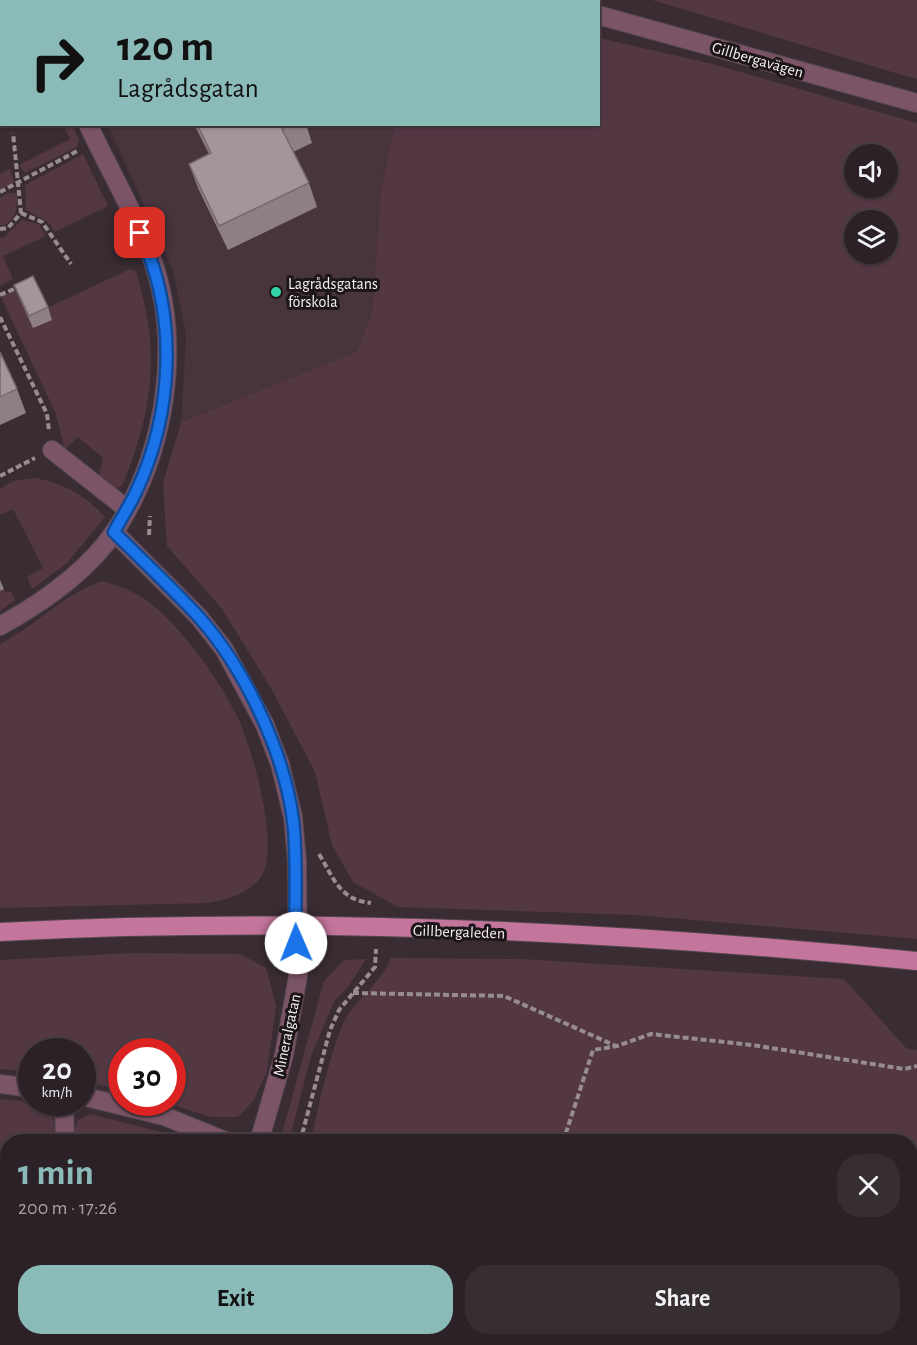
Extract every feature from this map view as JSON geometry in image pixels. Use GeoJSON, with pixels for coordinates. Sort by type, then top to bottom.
{"type":"FeatureCollection","features":[{"type":"Feature","properties":{"kind":"main road","name":"Gillbergaleden"},"geometry":{"type":"LineString","coordinates":[[0,932],[296,927],[521,933],[725,944],[917,961]]}},
{"type":"Feature","properties":{"kind":"street","name":"Gillbergavägen"},"geometry":{"type":"LineString","coordinates":[[600,16],[917,104]]}},
{"type":"Feature","properties":{"kind":"street"},"geometry":{"type":"LineString","coordinates":[[0,626],[34,608],[78,572],[114,532],[136,492],[155,443],[163,405],[167,336],[151,256],[89,126]]}},
{"type":"Feature","properties":{"kind":"street"},"geometry":{"type":"LineString","coordinates":[[52,450],[127,509]]}},
{"type":"Feature","properties":{"kind":"street","name":"Mineralgatan"},"geometry":{"type":"LineString","coordinates":[[114,532],[198,616],[224,649],[265,725],[280,764],[292,817],[297,861],[298,976],[294,1012],[261,1134]]}},
{"type":"Feature","properties":{"kind":"street"},"geometry":{"type":"LineString","coordinates":[[0,1084],[18,1086]]}},
{"type":"Feature","properties":{"kind":"street"},"geometry":{"type":"LineString","coordinates":[[96,1099],[164,1116],[208,1134]]}},
{"type":"Feature","properties":{"kind":"street"},"geometry":{"type":"LineString","coordinates":[[64,1116],[65,1134]]}},
{"type":"Feature","properties":{"kind":"path"},"geometry":{"type":"LineString","coordinates":[[0,229],[8,228],[21,213],[13,133]]}},
{"type":"Feature","properties":{"kind":"path"},"geometry":{"type":"LineString","coordinates":[[0,192],[84,147]]}},
{"type":"Feature","properties":{"kind":"path"},"geometry":{"type":"LineString","coordinates":[[21,213],[42,222],[71,264]]}},
{"type":"Feature","properties":{"kind":"path"},"geometry":{"type":"LineString","coordinates":[[0,295],[20,286]]}},
{"type":"Feature","properties":{"kind":"path"},"geometry":{"type":"LineString","coordinates":[[0,316],[47,414],[52,450],[0,476]]}},
{"type":"Feature","properties":{"kind":"path"},"geometry":{"type":"LineString","coordinates":[[353,993],[504,996],[617,1046]]}},
{"type":"Feature","properties":{"kind":"path"},"geometry":{"type":"LineString","coordinates":[[566,1134],[593,1050],[617,1046],[651,1034],[752,1045],[904,1069],[917,1066]]}},
{"type":"Feature","properties":{"kind":"shaded area"},"geometry":{"type":"Polygon","coordinates":[[[652,0],[917,0],[917,79],[902,75],[652,0]]]}},
{"type":"Feature","properties":{"kind":"shaded area"},"geometry":{"type":"Polygon","coordinates":[[[600,38],[713,64],[917,123],[917,939],[636,915],[398,907],[353,882],[332,845],[315,772],[272,690],[222,609],[167,546],[163,483],[181,422],[357,352],[372,312],[381,189],[394,126],[600,126],[600,38]]]}},
{"type":"Feature","properties":{"kind":"shaded area"},"geometry":{"type":"Polygon","coordinates":[[[64,126],[72,126],[79,140],[77,147],[25,173],[19,165],[70,139],[64,126]]]}},
{"type":"Feature","properties":{"kind":"shaded area","name":"Lagrådsgatans förskola"},"geometry":{"type":"Polygon","coordinates":[[[108,126],[394,126],[381,189],[372,312],[357,353],[181,422],[186,335],[173,271],[108,126]]]}},
{"type":"Feature","properties":{"kind":"shaded area"},"geometry":{"type":"Polygon","coordinates":[[[83,154],[108,206],[55,232],[48,222],[26,210],[25,185],[83,154]]]}},
{"type":"Feature","properties":{"kind":"shaded area"},"geometry":{"type":"Polygon","coordinates":[[[10,169],[14,182],[0,191],[0,174],[10,169]]]}},
{"type":"Feature","properties":{"kind":"shaded area"},"geometry":{"type":"Polygon","coordinates":[[[8,193],[17,193],[15,214],[10,222],[0,226],[0,198],[8,193]]]}},
{"type":"Feature","properties":{"kind":"shaded area"},"geometry":{"type":"Polygon","coordinates":[[[22,220],[39,224],[46,236],[3,256],[13,279],[0,286],[0,237],[3,238],[22,220]]]}},
{"type":"Feature","properties":{"kind":"shaded area"},"geometry":{"type":"Polygon","coordinates":[[[130,269],[136,271],[145,308],[151,351],[151,371],[146,410],[136,449],[122,486],[113,489],[99,476],[103,458],[78,437],[65,449],[55,412],[1,297],[18,289],[34,328],[47,308],[130,269]]]}},
{"type":"Feature","properties":{"kind":"shaded area"},"geometry":{"type":"Polygon","coordinates":[[[36,478],[74,492],[90,502],[105,517],[67,563],[32,589],[27,577],[43,568],[13,509],[0,515],[0,489],[13,481],[36,478]]]}},
{"type":"Feature","properties":{"kind":"shaded area"},"geometry":{"type":"Polygon","coordinates":[[[103,581],[137,594],[167,618],[201,658],[229,701],[250,749],[262,796],[268,842],[267,861],[262,875],[251,887],[230,898],[215,902],[0,908],[0,644],[76,593],[103,581]]]}},
{"type":"Feature","properties":{"kind":"shaded area"},"geometry":{"type":"Polygon","coordinates":[[[4,589],[5,592],[11,591],[15,600],[0,611],[0,591],[4,589]]]}},
{"type":"Feature","properties":{"kind":"shaded area"},"geometry":{"type":"Polygon","coordinates":[[[132,953],[240,954],[266,968],[276,1006],[267,1071],[254,1100],[238,1117],[211,1117],[186,1109],[186,1038],[108,1038],[108,1087],[96,1084],[96,1038],[18,1038],[18,1071],[0,1069],[0,960],[132,953]]]}},
{"type":"Feature","properties":{"kind":"shaded area"},"geometry":{"type":"Polygon","coordinates":[[[391,958],[522,959],[844,979],[907,1049],[917,1050],[917,1134],[313,1134],[326,1075],[344,1023],[354,1006],[391,958]]]}},
{"type":"Feature","properties":{"kind":"shaded area"},"geometry":{"type":"Polygon","coordinates":[[[366,959],[350,984],[334,1002],[311,1056],[291,1134],[285,1134],[283,1130],[324,981],[344,960],[366,959]]]}},
{"type":"Feature","properties":{"kind":"shaded area"},"geometry":{"type":"Polygon","coordinates":[[[0,1099],[18,1101],[18,1116],[52,1116],[54,1134],[0,1134],[0,1099]]]}},
{"type":"Feature","properties":{"kind":"shaded area"},"geometry":{"type":"Polygon","coordinates":[[[86,1116],[96,1116],[168,1134],[72,1134],[78,1120],[86,1116]]]}},
{"type":"Feature","properties":{"kind":"building"},"geometry":{"type":"Polygon","coordinates":[[[198,126],[288,126],[282,129],[309,183],[219,226],[189,164],[211,153],[198,126]]]}},
{"type":"Feature","properties":{"kind":"building"},"geometry":{"type":"Polygon","coordinates":[[[33,276],[48,307],[29,316],[14,285],[33,276]]]}},
{"type":"Feature","properties":{"kind":"building"},"geometry":{"type":"Polygon","coordinates":[[[0,352],[17,389],[0,397],[0,352]]]}},
{"type":"Feature","properties":{"kind":"place","name":"Lagrådsgatans förskola"},"geometry":{"type":"Point","coordinates":[276,292]}},
{"type":"Feature","properties":{"kind":"route"},"geometry":{"type":"LineString","coordinates":[[140,233],[151,256],[161,298],[167,336],[166,373],[163,405],[155,443],[136,492],[114,532],[198,616],[224,649],[265,725],[280,764],[292,817],[297,861],[296,943]]}}]}
